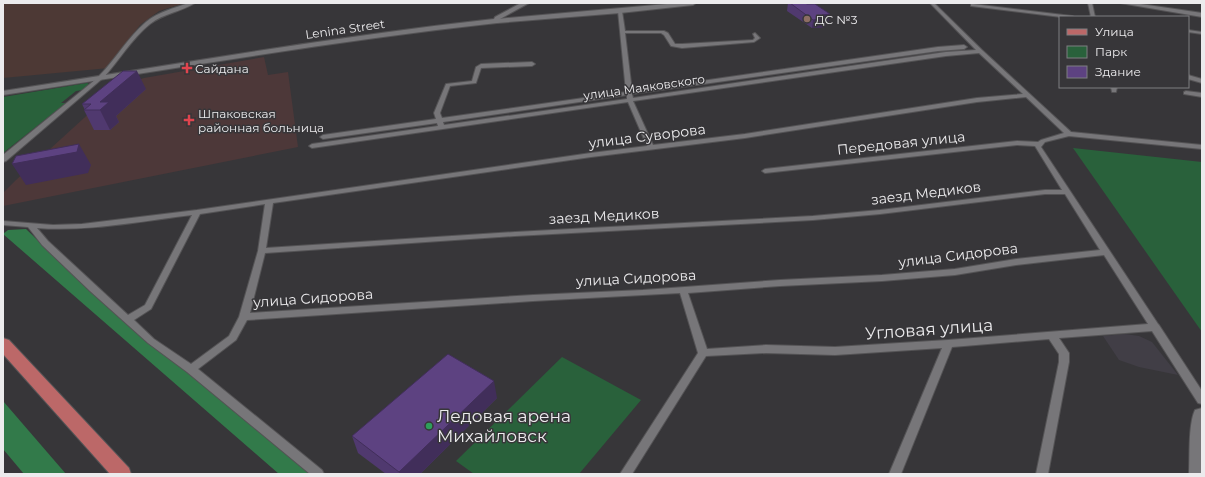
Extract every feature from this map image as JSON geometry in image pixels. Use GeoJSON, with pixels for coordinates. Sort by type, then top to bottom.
{"type":"FeatureCollection","features":[{"type":"Feature","properties":{"kind":"main road"},"geometry":{"type":"LineString","coordinates":[[497,21],[497,18],[526,3]]}},
{"type":"Feature","properties":{"kind":"main road","name":"Lenina Street"},"geometry":{"type":"LineString","coordinates":[[3,93],[433,28],[497,21]]}},
{"type":"Feature","properties":{"kind":"main road"},"geometry":{"type":"LineString","coordinates":[[3,344],[122,474]]}},
{"type":"Feature","properties":{"kind":"street"},"geometry":{"type":"LineString","coordinates":[[3,159],[114,66],[147,24],[166,13],[193,3]]}},
{"type":"Feature","properties":{"kind":"street","name":"Lenina Street"},"geometry":{"type":"LineString","coordinates":[[497,21],[620,11],[693,3]]}},
{"type":"Feature","properties":{"kind":"street"},"geometry":{"type":"LineString","coordinates":[[932,3],[978,49],[1069,134]]}},
{"type":"Feature","properties":{"kind":"street"},"geometry":{"type":"LineString","coordinates":[[1090,3],[1093,16]]}},
{"type":"Feature","properties":{"kind":"street"},"geometry":{"type":"LineString","coordinates":[[1123,3],[1202,15]]}},
{"type":"Feature","properties":{"kind":"street"},"geometry":{"type":"LineString","coordinates":[[973,5],[1064,16]]}},
{"type":"Feature","properties":{"kind":"street"},"geometry":{"type":"LineString","coordinates":[[620,11],[630,100],[651,148]]}},
{"type":"Feature","properties":{"kind":"street"},"geometry":{"type":"LineString","coordinates":[[505,14],[507,17],[517,19]]}},
{"type":"Feature","properties":{"kind":"street"},"geometry":{"type":"LineString","coordinates":[[1189,31],[1202,33]]}},
{"type":"Feature","properties":{"kind":"street"},"geometry":{"type":"LineString","coordinates":[[623,32],[662,32],[666,34],[674,45],[682,46],[754,41],[758,38],[755,34]]}},
{"type":"Feature","properties":{"kind":"street","name":"улица Маяковского"},"geometry":{"type":"LineString","coordinates":[[323,137],[938,49],[978,49]]}},
{"type":"Feature","properties":{"kind":"street","name":"улица Маяковского"},"geometry":{"type":"LineString","coordinates":[[312,146],[978,49]]}},
{"type":"Feature","properties":{"kind":"street"},"geometry":{"type":"LineString","coordinates":[[441,127],[437,113],[448,85],[474,82],[479,67],[481,66],[532,64]]}},
{"type":"Feature","properties":{"kind":"street"},"geometry":{"type":"LineString","coordinates":[[1189,77],[1202,81]]}},
{"type":"Feature","properties":{"kind":"street"},"geometry":{"type":"LineString","coordinates":[[1186,93],[1202,95]]}},
{"type":"Feature","properties":{"kind":"street","name":"улица Суворова"},"geometry":{"type":"LineString","coordinates":[[3,223],[53,227],[82,226],[197,212],[745,136],[977,100],[1028,95]]}},
{"type":"Feature","properties":{"kind":"street"},"geometry":{"type":"LineString","coordinates":[[1202,147],[1069,134],[1043,141],[1038,147],[1202,400]]}},
{"type":"Feature","properties":{"kind":"street","name":"Передовая улица"},"geometry":{"type":"LineString","coordinates":[[765,171],[1017,143],[1039,144]]}},
{"type":"Feature","properties":{"kind":"street","name":"заезд Медиков"},"geometry":{"type":"LineString","coordinates":[[262,251],[515,234],[814,218],[880,212],[1015,195],[1045,192],[1067,192]]}},
{"type":"Feature","properties":{"kind":"street"},"geometry":{"type":"LineString","coordinates":[[244,317],[262,251],[269,202]]}},
{"type":"Feature","properties":{"kind":"street"},"geometry":{"type":"LineString","coordinates":[[128,320],[148,307],[197,212]]}},
{"type":"Feature","properties":{"kind":"street"},"geometry":{"type":"LineString","coordinates":[[30,226],[45,243],[92,289],[152,341],[191,369],[318,474]]}},
{"type":"Feature","properties":{"kind":"street","name":"улица Сидорова"},"geometry":{"type":"LineString","coordinates":[[191,369],[233,338],[244,317],[882,278],[955,272],[1016,262],[1105,252]]}},
{"type":"Feature","properties":{"kind":"street"},"geometry":{"type":"LineString","coordinates":[[626,474],[703,353],[683,290]]}},
{"type":"Feature","properties":{"kind":"street","name":"Угловая улица"},"geometry":{"type":"LineString","coordinates":[[703,353],[766,349],[835,351],[1156,328]]}},
{"type":"Feature","properties":{"kind":"street"},"geometry":{"type":"LineString","coordinates":[[1042,474],[1064,362],[1064,353],[1052,336]]}},
{"type":"Feature","properties":{"kind":"street"},"geometry":{"type":"LineString","coordinates":[[895,474],[948,344]]}},
{"type":"Feature","properties":{"kind":"street"},"geometry":{"type":"LineString","coordinates":[[1195,474],[1196,432],[1199,413],[1202,412]]}},
{"type":"Feature","properties":{"kind":"shaded area"},"geometry":{"type":"Polygon","coordinates":[[[3,3],[185,3],[159,11],[140,25],[109,68],[3,78],[3,3]]]}},
{"type":"Feature","properties":{"kind":"shaded area","name":"Шпаковская районная больница"},"geometry":{"type":"Polygon","coordinates":[[[264,57],[268,75],[288,72],[298,147],[3,206],[3,193],[118,87],[144,78],[264,57]]]}},
{"type":"Feature","properties":{"kind":"shaded area"},"geometry":{"type":"Polygon","coordinates":[[[1125,334],[1139,336],[1152,342],[1178,375],[1139,367],[1119,360],[1103,336],[1125,334]]]}},
{"type":"Feature","properties":{"kind":"green space"},"geometry":{"type":"Polygon","coordinates":[[[87,83],[89,84],[83,90],[76,91],[61,103],[66,103],[3,153],[3,97],[87,83]]]}},
{"type":"Feature","properties":{"kind":"green space"},"geometry":{"type":"Polygon","coordinates":[[[1073,148],[1202,162],[1202,332],[1073,148]]]}},
{"type":"Feature","properties":{"kind":"green space"},"geometry":{"type":"Polygon","coordinates":[[[26,229],[90,291],[311,474],[279,474],[3,234],[8,230],[26,229]]]}},
{"type":"Feature","properties":{"kind":"green space"},"geometry":{"type":"Polygon","coordinates":[[[562,357],[641,400],[579,474],[474,474],[456,461],[562,357]]]}},
{"type":"Feature","properties":{"kind":"green space"},"geometry":{"type":"Polygon","coordinates":[[[3,401],[66,474],[24,474],[3,449],[3,401]]]}},
{"type":"Feature","properties":{"kind":"building"},"geometry":{"type":"Polygon","coordinates":[[[790,3],[815,4],[830,14],[822,15],[827,18],[813,20],[790,3]]]}},
{"type":"Feature","properties":{"kind":"building"},"geometry":{"type":"Polygon","coordinates":[[[123,71],[137,71],[100,102],[109,102],[100,110],[84,110],[91,104],[82,104],[123,71]]]}},
{"type":"Feature","properties":{"kind":"building"},"geometry":{"type":"Polygon","coordinates":[[[79,144],[77,152],[12,164],[16,156],[79,144]]]}},
{"type":"Feature","properties":{"kind":"building","name":"Ледовая арена Михайловск"},"geometry":{"type":"Polygon","coordinates":[[[448,354],[494,381],[399,472],[352,436],[448,354]]]}},
{"type":"Feature","properties":{"kind":"place","name":"ДС №3"},"geometry":{"type":"Point","coordinates":[807,19]}},
{"type":"Feature","properties":{"kind":"place","name":"Сайдана"},"geometry":{"type":"Point","coordinates":[187,68]}},
{"type":"Feature","properties":{"kind":"place","name":"Шпаковская районная больница"},"geometry":{"type":"Point","coordinates":[189,120]}},
{"type":"Feature","properties":{"kind":"place","name":"Ледовая арена Михайловск"},"geometry":{"type":"Point","coordinates":[429,426]}}]}
